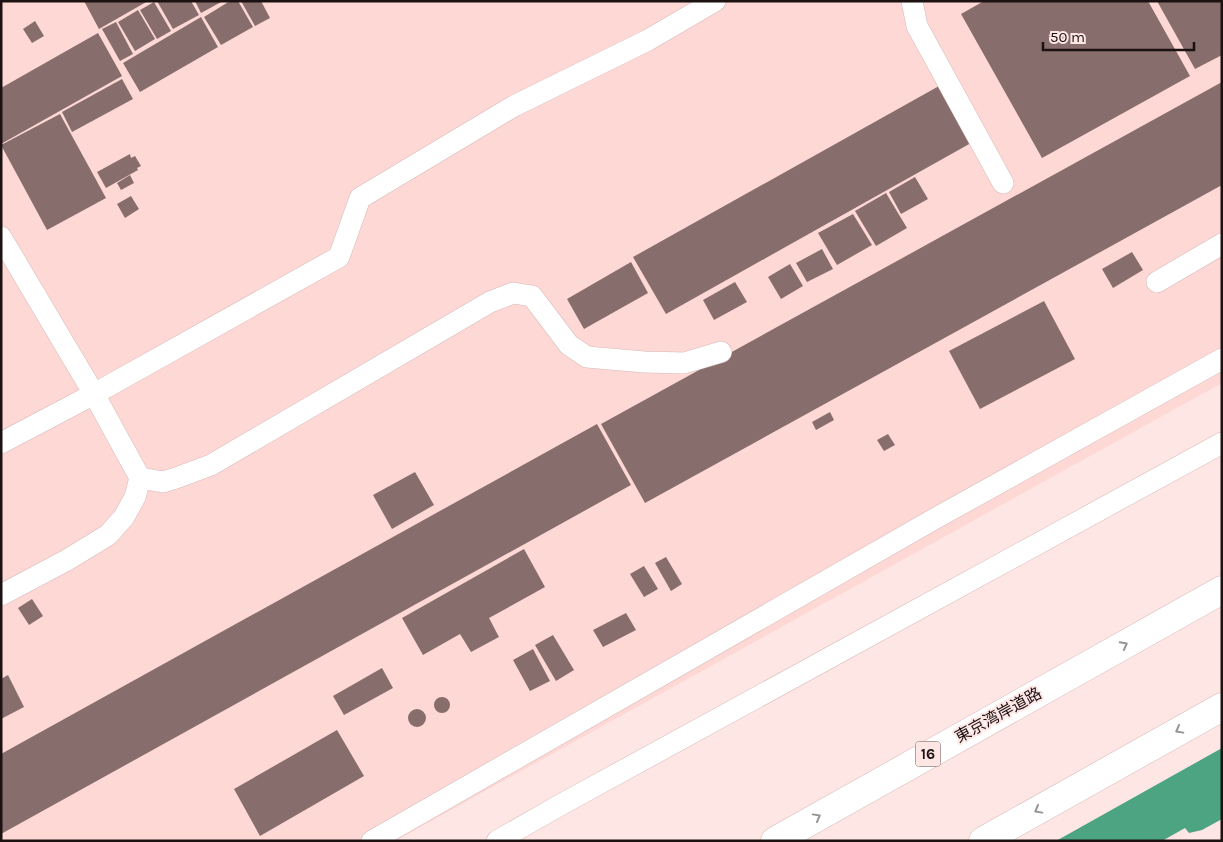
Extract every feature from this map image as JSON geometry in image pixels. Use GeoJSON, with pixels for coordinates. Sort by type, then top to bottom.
{"type":"FeatureCollection","features":[{"type":"Feature","properties":{"kind":"highway","name":"東京湾岸道路"},"geometry":{"type":"LineString","coordinates":[[775,841],[1222,590]]}},
{"type":"Feature","properties":{"kind":"highway"},"geometry":{"type":"LineString","coordinates":[[983,841],[1222,707]]}},
{"type":"Feature","properties":{"kind":"street"},"geometry":{"type":"LineString","coordinates":[[1,443],[94,394],[339,256],[360,198],[514,106],[648,40],[715,1]]}},
{"type":"Feature","properties":{"kind":"street"},"geometry":{"type":"LineString","coordinates":[[912,1],[917,26],[1003,183]]}},
{"type":"Feature","properties":{"kind":"street"},"geometry":{"type":"LineString","coordinates":[[1,237],[94,394],[140,478],[135,497],[124,517],[108,535],[67,560],[1,595]]}},
{"type":"Feature","properties":{"kind":"street"},"geometry":{"type":"LineString","coordinates":[[1156,282],[1222,244]]}},
{"type":"Feature","properties":{"kind":"street"},"geometry":{"type":"LineString","coordinates":[[140,478],[163,482],[211,465],[490,302],[513,293],[532,296],[569,345],[587,357],[684,363],[721,352]]}},
{"type":"Feature","properties":{"kind":"street"},"geometry":{"type":"LineString","coordinates":[[372,841],[936,518],[1222,359]]}},
{"type":"Feature","properties":{"kind":"street"},"geometry":{"type":"LineString","coordinates":[[497,841],[1222,443]]}},
{"type":"Feature","properties":{"kind":"shaded area"},"geometry":{"type":"Polygon","coordinates":[[[1,1],[1222,1],[1222,383],[395,841],[1,841],[1,1]]]}},
{"type":"Feature","properties":{"kind":"shaded area"},"geometry":{"type":"Polygon","coordinates":[[[1222,748],[1222,819],[1202,830],[1189,833],[1185,828],[1162,841],[1056,841],[1222,748]]]}},
{"type":"Feature","properties":{"kind":"building"},"geometry":{"type":"Polygon","coordinates":[[[84,1],[148,1],[99,29],[84,1]]]}},
{"type":"Feature","properties":{"kind":"building"},"geometry":{"type":"Polygon","coordinates":[[[157,1],[191,1],[199,15],[173,29],[157,1]]]}},
{"type":"Feature","properties":{"kind":"building"},"geometry":{"type":"Polygon","coordinates":[[[195,1],[223,1],[201,13],[195,1]]]}},
{"type":"Feature","properties":{"kind":"building"},"geometry":{"type":"Polygon","coordinates":[[[230,1],[238,1],[253,27],[221,45],[204,17],[230,1]]]}},
{"type":"Feature","properties":{"kind":"building"},"geometry":{"type":"Polygon","coordinates":[[[241,1],[261,1],[270,18],[255,26],[241,1]]]}},
{"type":"Feature","properties":{"kind":"building"},"geometry":{"type":"Polygon","coordinates":[[[984,1],[1148,1],[1190,76],[1042,158],[961,14],[984,1]]]}},
{"type":"Feature","properties":{"kind":"building"},"geometry":{"type":"Polygon","coordinates":[[[1157,1],[1222,1],[1222,55],[1195,69],[1157,1]]]}},
{"type":"Feature","properties":{"kind":"building"},"geometry":{"type":"Polygon","coordinates":[[[154,2],[171,31],[157,39],[140,10],[154,2]]]}},
{"type":"Feature","properties":{"kind":"building"},"geometry":{"type":"Polygon","coordinates":[[[138,10],[155,39],[135,51],[118,22],[138,10]]]}},
{"type":"Feature","properties":{"kind":"building"},"geometry":{"type":"Polygon","coordinates":[[[201,17],[218,47],[140,92],[123,63],[201,17]]]}},
{"type":"Feature","properties":{"kind":"building"},"geometry":{"type":"Polygon","coordinates":[[[35,21],[44,36],[32,43],[23,29],[35,21]]]}},
{"type":"Feature","properties":{"kind":"building"},"geometry":{"type":"Polygon","coordinates":[[[116,22],[133,54],[120,61],[102,29],[116,22]]]}},
{"type":"Feature","properties":{"kind":"building"},"geometry":{"type":"Polygon","coordinates":[[[98,33],[122,76],[1,144],[1,88],[98,33]]]}},
{"type":"Feature","properties":{"kind":"building"},"geometry":{"type":"Polygon","coordinates":[[[122,79],[133,99],[72,132],[62,112],[122,79]]]}},
{"type":"Feature","properties":{"kind":"building"},"geometry":{"type":"Polygon","coordinates":[[[1222,82],[1222,185],[645,503],[601,424],[1222,82]]]}},
{"type":"Feature","properties":{"kind":"building"},"geometry":{"type":"Polygon","coordinates":[[[939,86],[971,143],[666,314],[633,257],[939,86]]]}},
{"type":"Feature","properties":{"kind":"building"},"geometry":{"type":"Polygon","coordinates":[[[60,114],[106,198],[47,230],[1,145],[60,114]]]}},
{"type":"Feature","properties":{"kind":"building"},"geometry":{"type":"Polygon","coordinates":[[[130,154],[131,158],[135,156],[141,166],[137,168],[138,170],[106,188],[97,172],[130,154]]]}},
{"type":"Feature","properties":{"kind":"building"},"geometry":{"type":"Polygon","coordinates":[[[130,175],[134,183],[121,190],[117,183],[130,175]]]}},
{"type":"Feature","properties":{"kind":"building"},"geometry":{"type":"Polygon","coordinates":[[[915,177],[928,199],[901,214],[889,192],[915,177]]]}},
{"type":"Feature","properties":{"kind":"building"},"geometry":{"type":"Polygon","coordinates":[[[886,193],[907,228],[876,246],[855,211],[886,193]]]}},
{"type":"Feature","properties":{"kind":"building"},"geometry":{"type":"Polygon","coordinates":[[[131,196],[139,209],[125,218],[117,204],[131,196]]]}},
{"type":"Feature","properties":{"kind":"building"},"geometry":{"type":"Polygon","coordinates":[[[853,214],[872,245],[837,265],[818,233],[853,214]]]}},
{"type":"Feature","properties":{"kind":"building"},"geometry":{"type":"Polygon","coordinates":[[[822,249],[833,269],[807,282],[796,263],[822,249]]]}},
{"type":"Feature","properties":{"kind":"building"},"geometry":{"type":"Polygon","coordinates":[[[1132,252],[1143,270],[1113,288],[1102,269],[1132,252]]]}},
{"type":"Feature","properties":{"kind":"building"},"geometry":{"type":"Polygon","coordinates":[[[631,262],[648,293],[584,329],[567,299],[631,262]]]}},
{"type":"Feature","properties":{"kind":"building"},"geometry":{"type":"Polygon","coordinates":[[[790,264],[803,286],[781,299],[768,277],[790,264]]]}},
{"type":"Feature","properties":{"kind":"building"},"geometry":{"type":"Polygon","coordinates":[[[735,282],[747,302],[714,320],[703,300],[735,282]]]}},
{"type":"Feature","properties":{"kind":"building"},"geometry":{"type":"Polygon","coordinates":[[[1044,301],[1075,359],[980,409],[949,351],[1044,301]]]}},
{"type":"Feature","properties":{"kind":"building"},"geometry":{"type":"Polygon","coordinates":[[[830,412],[834,420],[816,430],[812,422],[830,412]]]}},
{"type":"Feature","properties":{"kind":"building"},"geometry":{"type":"Polygon","coordinates":[[[597,424],[631,485],[1,834],[1,754],[597,424]]]}},
{"type":"Feature","properties":{"kind":"building"},"geometry":{"type":"Polygon","coordinates":[[[888,434],[895,445],[884,451],[877,440],[888,434]]]}},
{"type":"Feature","properties":{"kind":"building"},"geometry":{"type":"Polygon","coordinates":[[[415,472],[434,505],[392,529],[373,495],[415,472]]]}},
{"type":"Feature","properties":{"kind":"building"},"geometry":{"type":"Polygon","coordinates":[[[524,549],[545,587],[489,618],[499,637],[471,652],[460,634],[423,655],[402,618],[524,549]]]}},
{"type":"Feature","properties":{"kind":"building"},"geometry":{"type":"Polygon","coordinates":[[[666,557],[682,584],[671,591],[655,563],[666,557]]]}},
{"type":"Feature","properties":{"kind":"building"},"geometry":{"type":"Polygon","coordinates":[[[644,566],[658,589],[644,597],[630,574],[644,566]]]}},
{"type":"Feature","properties":{"kind":"building"},"geometry":{"type":"Polygon","coordinates":[[[32,599],[43,616],[29,625],[18,608],[32,599]]]}},
{"type":"Feature","properties":{"kind":"building"},"geometry":{"type":"Polygon","coordinates":[[[626,613],[636,630],[603,647],[593,630],[626,613]]]}},
{"type":"Feature","properties":{"kind":"building"},"geometry":{"type":"Polygon","coordinates":[[[553,635],[574,670],[556,681],[535,645],[553,635]]]}},
{"type":"Feature","properties":{"kind":"building"},"geometry":{"type":"Polygon","coordinates":[[[533,649],[550,681],[530,691],[513,660],[533,649]]]}},
{"type":"Feature","properties":{"kind":"building"},"geometry":{"type":"Polygon","coordinates":[[[382,668],[393,688],[344,715],[333,696],[382,668]]]}},
{"type":"Feature","properties":{"kind":"building"},"geometry":{"type":"Polygon","coordinates":[[[8,675],[24,707],[1,719],[1,679],[8,675]]]}},
{"type":"Feature","properties":{"kind":"building"},"geometry":{"type":"Polygon","coordinates":[[[439,697],[445,697],[450,702],[448,711],[439,713],[434,708],[434,702],[439,697]]]}},
{"type":"Feature","properties":{"kind":"building"},"geometry":{"type":"Polygon","coordinates":[[[417,709],[423,712],[426,718],[423,724],[417,727],[411,724],[408,718],[411,712],[417,709]]]}},
{"type":"Feature","properties":{"kind":"building"},"geometry":{"type":"Polygon","coordinates":[[[337,730],[364,776],[260,836],[234,789],[337,730]]]}}]}
